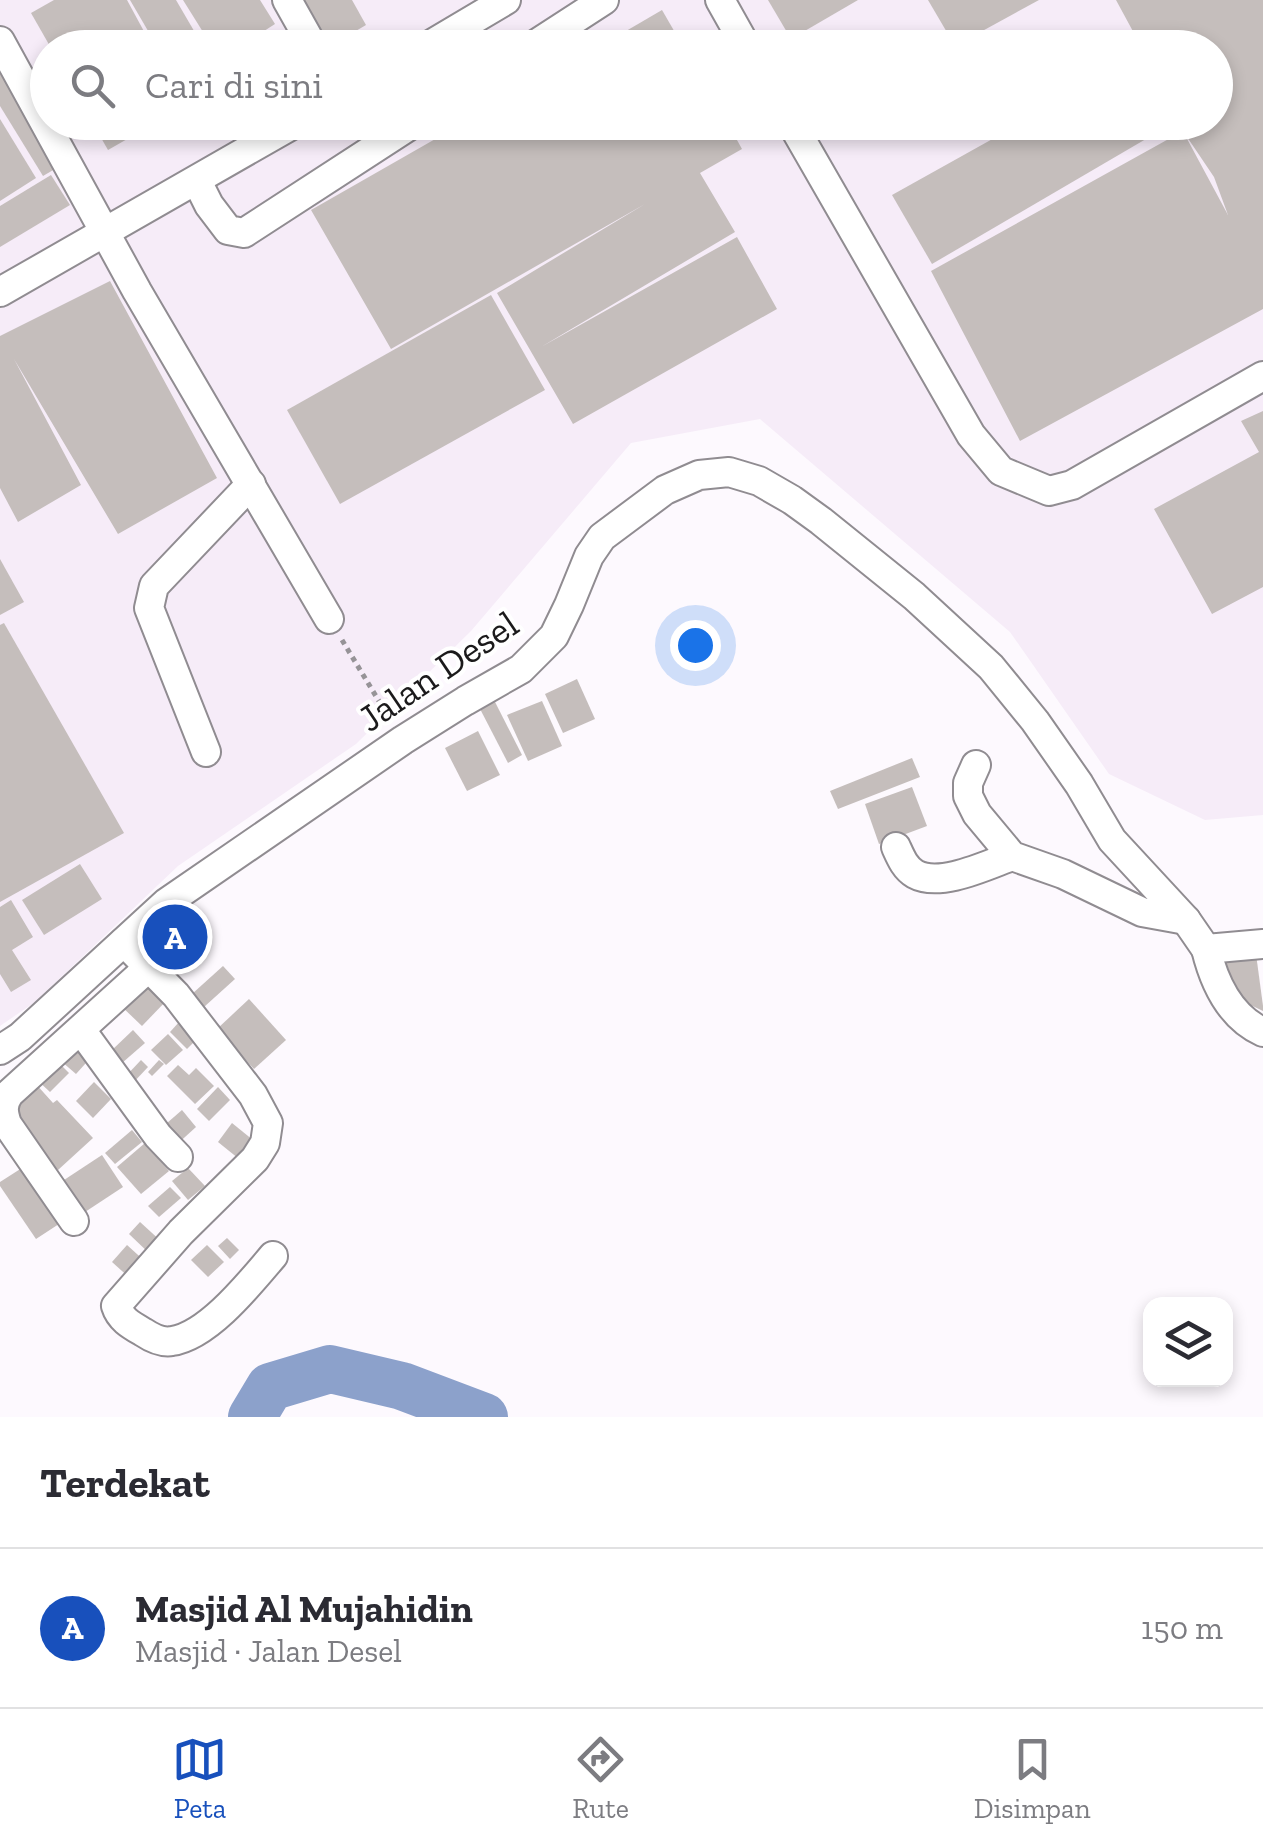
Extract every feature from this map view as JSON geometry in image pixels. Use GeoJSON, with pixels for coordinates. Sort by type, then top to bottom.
{"type":"FeatureCollection","features":[{"type":"Feature","properties":{"kind":"street"},"geometry":{"type":"LineString","coordinates":[[286,0],[304,30]]}},
{"type":"Feature","properties":{"kind":"street"},"geometry":{"type":"LineString","coordinates":[[455,30],[506,0]]}},
{"type":"Feature","properties":{"kind":"street"},"geometry":{"type":"LineString","coordinates":[[558,30],[604,0]]}},
{"type":"Feature","properties":{"kind":"street"},"geometry":{"type":"LineString","coordinates":[[720,0],[737,30]]}},
{"type":"Feature","properties":{"kind":"street"},"geometry":{"type":"LineString","coordinates":[[0,41],[30,96]]}},
{"type":"Feature","properties":{"kind":"street"},"geometry":{"type":"LineString","coordinates":[[54,140],[329,619]]}},
{"type":"Feature","properties":{"kind":"street"},"geometry":{"type":"LineString","coordinates":[[0,292],[266,140]]}},
{"type":"Feature","properties":{"kind":"street"},"geometry":{"type":"LineString","coordinates":[[197,181],[228,230],[244,232],[386,140]]}},
{"type":"Feature","properties":{"kind":"street"},"geometry":{"type":"LineString","coordinates":[[800,140],[970,434],[1000,471],[1049,491],[1072,485],[1263,376]]}},
{"type":"Feature","properties":{"kind":"street","name":"Jalan Desel"},"geometry":{"type":"LineString","coordinates":[[0,1050],[20,1037],[166,903],[403,740],[522,668],[554,636],[588,556],[602,537],[665,490],[699,475],[730,472],[759,481],[806,510],[914,596],[992,668],[1035,720],[1112,840],[1186,920],[1206,949],[1211,969],[1232,1009],[1263,1032]]}},
{"type":"Feature","properties":{"kind":"street"},"geometry":{"type":"LineString","coordinates":[[206,752],[150,608],[154,586],[251,484]]}},
{"type":"Feature","properties":{"kind":"street"},"geometry":{"type":"LineString","coordinates":[[976,766],[968,783],[968,796],[977,814],[1012,856],[1094,888],[1142,912],[1186,920]]}},
{"type":"Feature","properties":{"kind":"street"},"geometry":{"type":"LineString","coordinates":[[896,848],[905,866],[928,878],[956,876],[1012,856]]}},
{"type":"Feature","properties":{"kind":"street"},"geometry":{"type":"LineString","coordinates":[[124,942],[176,994],[253,1095],[268,1124],[266,1142],[256,1159],[148,1268],[116,1306],[119,1316],[154,1339],[171,1342],[207,1324],[241,1294],[272,1256]]}},
{"type":"Feature","properties":{"kind":"street"},"geometry":{"type":"LineString","coordinates":[[1206,949],[1263,944]]}},
{"type":"Feature","properties":{"kind":"street"},"geometry":{"type":"LineString","coordinates":[[74,1221],[7,1124],[4,1102],[149,967]]}},
{"type":"Feature","properties":{"kind":"street"},"geometry":{"type":"LineString","coordinates":[[81,1030],[178,1157]]}},
{"type":"Feature","properties":{"kind":"path"},"geometry":{"type":"LineString","coordinates":[[329,619],[403,740]]}},
{"type":"Feature","properties":{"kind":"shaded area"},"geometry":{"type":"Polygon","coordinates":[[[0,0],[1263,0],[1263,815],[1205,820],[1109,774],[1010,632],[760,419],[631,443],[471,631],[356,744],[178,866],[35,1002],[0,1026],[0,0]]]}},
{"type":"Feature","properties":{"kind":"building"},"geometry":{"type":"Polygon","coordinates":[[[54,0],[127,0],[143,30],[41,30],[31,13],[54,0]]]}},
{"type":"Feature","properties":{"kind":"building"},"geometry":{"type":"Polygon","coordinates":[[[130,0],[176,0],[194,30],[148,30],[130,0]]]}},
{"type":"Feature","properties":{"kind":"building"},"geometry":{"type":"Polygon","coordinates":[[[183,0],[260,0],[275,24],[266,30],[202,30],[183,0]]]}},
{"type":"Feature","properties":{"kind":"building"},"geometry":{"type":"Polygon","coordinates":[[[290,0],[352,0],[366,25],[358,30],[313,30],[290,0]]]}},
{"type":"Feature","properties":{"kind":"building"},"geometry":{"type":"Polygon","coordinates":[[[768,0],[858,0],[806,30],[786,30],[768,0]]]}},
{"type":"Feature","properties":{"kind":"building"},"geometry":{"type":"Polygon","coordinates":[[[928,0],[1039,0],[984,30],[946,30],[928,0]]]}},
{"type":"Feature","properties":{"kind":"building"},"geometry":{"type":"Polygon","coordinates":[[[1116,0],[1263,0],[1263,309],[1020,441],[931,271],[1167,140],[1188,140],[1228,215],[1214,177],[1189,140],[1233,140],[1233,30],[1132,30],[1116,0]]]}},
{"type":"Feature","properties":{"kind":"building"},"geometry":{"type":"Polygon","coordinates":[[[662,10],[674,30],[628,30],[662,10]]]}},
{"type":"Feature","properties":{"kind":"building"},"geometry":{"type":"Polygon","coordinates":[[[0,68],[30,117],[30,140],[44,140],[60,166],[43,176],[0,106],[0,68]]]}},
{"type":"Feature","properties":{"kind":"building"},"geometry":{"type":"Polygon","coordinates":[[[0,119],[36,178],[0,201],[0,119]]]}},
{"type":"Feature","properties":{"kind":"building"},"geometry":{"type":"Polygon","coordinates":[[[102,140],[126,140],[108,150],[102,140]]]}},
{"type":"Feature","properties":{"kind":"building"},"geometry":{"type":"Polygon","coordinates":[[[434,140],[737,140],[742,149],[700,173],[735,232],[541,347],[737,237],[777,309],[573,424],[497,293],[645,204],[391,349],[311,210],[434,140]]]}},
{"type":"Feature","properties":{"kind":"building"},"geometry":{"type":"Polygon","coordinates":[[[991,140],[1144,140],[932,264],[892,195],[991,140]]]}},
{"type":"Feature","properties":{"kind":"building"},"geometry":{"type":"Polygon","coordinates":[[[51,175],[70,205],[0,247],[0,206],[51,175]]]}},
{"type":"Feature","properties":{"kind":"building"},"geometry":{"type":"Polygon","coordinates":[[[110,281],[217,478],[118,534],[14,359],[81,485],[18,522],[0,488],[0,336],[110,281]]]}},
{"type":"Feature","properties":{"kind":"building"},"geometry":{"type":"Polygon","coordinates":[[[491,295],[545,390],[340,504],[287,410],[491,295]]]}},
{"type":"Feature","properties":{"kind":"building"},"geometry":{"type":"Polygon","coordinates":[[[1263,411],[1263,587],[1212,614],[1154,509],[1259,452],[1241,421],[1263,411]]]}},
{"type":"Feature","properties":{"kind":"building"},"geometry":{"type":"Polygon","coordinates":[[[0,559],[24,602],[0,615],[0,559]]]}},
{"type":"Feature","properties":{"kind":"building"},"geometry":{"type":"Polygon","coordinates":[[[4,623],[124,833],[0,902],[0,625],[4,623]]]}},
{"type":"Feature","properties":{"kind":"building"},"geometry":{"type":"Polygon","coordinates":[[[577,679],[595,719],[563,733],[545,694],[577,679]]]}},
{"type":"Feature","properties":{"kind":"building"},"geometry":{"type":"Polygon","coordinates":[[[493,698],[522,755],[508,763],[478,705],[493,698]]]}},
{"type":"Feature","properties":{"kind":"building"},"geometry":{"type":"Polygon","coordinates":[[[542,701],[562,746],[528,761],[507,715],[542,701]]]}},
{"type":"Feature","properties":{"kind":"building"},"geometry":{"type":"Polygon","coordinates":[[[478,731],[500,775],[467,791],[445,748],[478,731]]]}},
{"type":"Feature","properties":{"kind":"building"},"geometry":{"type":"Polygon","coordinates":[[[912,758],[920,777],[838,809],[830,791],[912,758]]]}},
{"type":"Feature","properties":{"kind":"building"},"geometry":{"type":"Polygon","coordinates":[[[912,787],[927,826],[879,844],[865,804],[912,787]]]}},
{"type":"Feature","properties":{"kind":"building"},"geometry":{"type":"Polygon","coordinates":[[[80,864],[102,899],[44,935],[22,900],[80,864]]]}},
{"type":"Feature","properties":{"kind":"building"},"geometry":{"type":"Polygon","coordinates":[[[11,900],[33,937],[12,950],[31,980],[11,992],[0,974],[0,907],[11,900]]]}},
{"type":"Feature","properties":{"kind":"building"},"geometry":{"type":"Polygon","coordinates":[[[185,908],[205,927],[164,967],[145,948],[185,908]]]}},
{"type":"Feature","properties":{"kind":"building"},"geometry":{"type":"Polygon","coordinates":[[[1256,954],[1263,1011],[1228,994],[1222,959],[1256,954]]]}},
{"type":"Feature","properties":{"kind":"building"},"geometry":{"type":"Polygon","coordinates":[[[223,966],[235,979],[204,1007],[192,994],[223,966]]]}},
{"type":"Feature","properties":{"kind":"building"},"geometry":{"type":"Polygon","coordinates":[[[144,978],[167,1000],[142,1026],[119,1004],[144,978]]]}},
{"type":"Feature","properties":{"kind":"building"},"geometry":{"type":"Polygon","coordinates":[[[249,999],[286,1040],[254,1069],[217,1029],[249,999]]]}},
{"type":"Feature","properties":{"kind":"building"},"geometry":{"type":"Polygon","coordinates":[[[180,1021],[198,1038],[187,1049],[170,1032],[180,1021]]]}},
{"type":"Feature","properties":{"kind":"building"},"geometry":{"type":"Polygon","coordinates":[[[133,1030],[145,1043],[122,1063],[111,1051],[133,1030]]]}},
{"type":"Feature","properties":{"kind":"building"},"geometry":{"type":"Polygon","coordinates":[[[168,1034],[183,1050],[166,1065],[151,1050],[168,1034]]]}},
{"type":"Feature","properties":{"kind":"building"},"geometry":{"type":"Polygon","coordinates":[[[80,1039],[95,1053],[76,1074],[61,1061],[80,1039]]]}},
{"type":"Feature","properties":{"kind":"building"},"geometry":{"type":"Polygon","coordinates":[[[54,1058],[69,1073],[50,1092],[35,1078],[54,1058]]]}},
{"type":"Feature","properties":{"kind":"building"},"geometry":{"type":"Polygon","coordinates":[[[141,1060],[148,1067],[132,1084],[125,1077],[141,1060]]]}},
{"type":"Feature","properties":{"kind":"building"},"geometry":{"type":"Polygon","coordinates":[[[159,1060],[164,1064],[152,1076],[148,1072],[159,1060]]]}},
{"type":"Feature","properties":{"kind":"building"},"geometry":{"type":"Polygon","coordinates":[[[178,1065],[189,1075],[196,1068],[214,1086],[195,1104],[167,1076],[178,1065]]]}},
{"type":"Feature","properties":{"kind":"building"},"geometry":{"type":"Polygon","coordinates":[[[94,1082],[111,1099],[93,1118],[76,1101],[94,1082]]]}},
{"type":"Feature","properties":{"kind":"building"},"geometry":{"type":"Polygon","coordinates":[[[35,1083],[93,1138],[58,1170],[21,1131],[26,1127],[8,1108],[35,1083]]]}},
{"type":"Feature","properties":{"kind":"building"},"geometry":{"type":"Polygon","coordinates":[[[218,1087],[230,1100],[209,1121],[197,1109],[218,1087]]]}},
{"type":"Feature","properties":{"kind":"building"},"geometry":{"type":"Polygon","coordinates":[[[182,1110],[196,1127],[174,1147],[159,1130],[182,1110]]]}},
{"type":"Feature","properties":{"kind":"building"},"geometry":{"type":"Polygon","coordinates":[[[232,1123],[258,1144],[244,1163],[218,1142],[232,1123]]]}},
{"type":"Feature","properties":{"kind":"building"},"geometry":{"type":"Polygon","coordinates":[[[132,1130],[142,1142],[115,1164],[105,1153],[132,1130]]]}},
{"type":"Feature","properties":{"kind":"building"},"geometry":{"type":"Polygon","coordinates":[[[145,1143],[169,1171],[141,1194],[117,1167],[145,1143]]]}},
{"type":"Feature","properties":{"kind":"building"},"geometry":{"type":"Polygon","coordinates":[[[102,1155],[123,1187],[85,1212],[64,1180],[102,1155]]]}},
{"type":"Feature","properties":{"kind":"building"},"geometry":{"type":"Polygon","coordinates":[[[25,1166],[62,1222],[36,1239],[0,1186],[0,1182],[25,1166]]]}},
{"type":"Feature","properties":{"kind":"building"},"geometry":{"type":"Polygon","coordinates":[[[188,1168],[205,1186],[188,1200],[172,1181],[188,1168]]]}},
{"type":"Feature","properties":{"kind":"building"},"geometry":{"type":"Polygon","coordinates":[[[170,1187],[181,1198],[159,1217],[148,1206],[170,1187]]]}},
{"type":"Feature","properties":{"kind":"building"},"geometry":{"type":"Polygon","coordinates":[[[140,1222],[163,1243],[151,1255],[129,1234],[140,1222]]]}},
{"type":"Feature","properties":{"kind":"building"},"geometry":{"type":"Polygon","coordinates":[[[227,1238],[239,1250],[230,1259],[218,1246],[227,1238]]]}},
{"type":"Feature","properties":{"kind":"building"},"geometry":{"type":"Polygon","coordinates":[[[127,1245],[148,1264],[132,1280],[112,1262],[127,1245]]]}},
{"type":"Feature","properties":{"kind":"building"},"geometry":{"type":"Polygon","coordinates":[[[207,1245],[224,1262],[208,1277],[191,1260],[207,1245]]]}},
{"type":"Feature","properties":{"kind":"waterway"},"geometry":{"type":"LineString","coordinates":[[252,1417],[270,1387],[330,1369],[402,1386],[484,1417]]}},
{"type":"Feature","properties":{"kind":"place","name":"Masjid Al Mujahidin"},"geometry":{"type":"Point","coordinates":[175,937]}}]}
